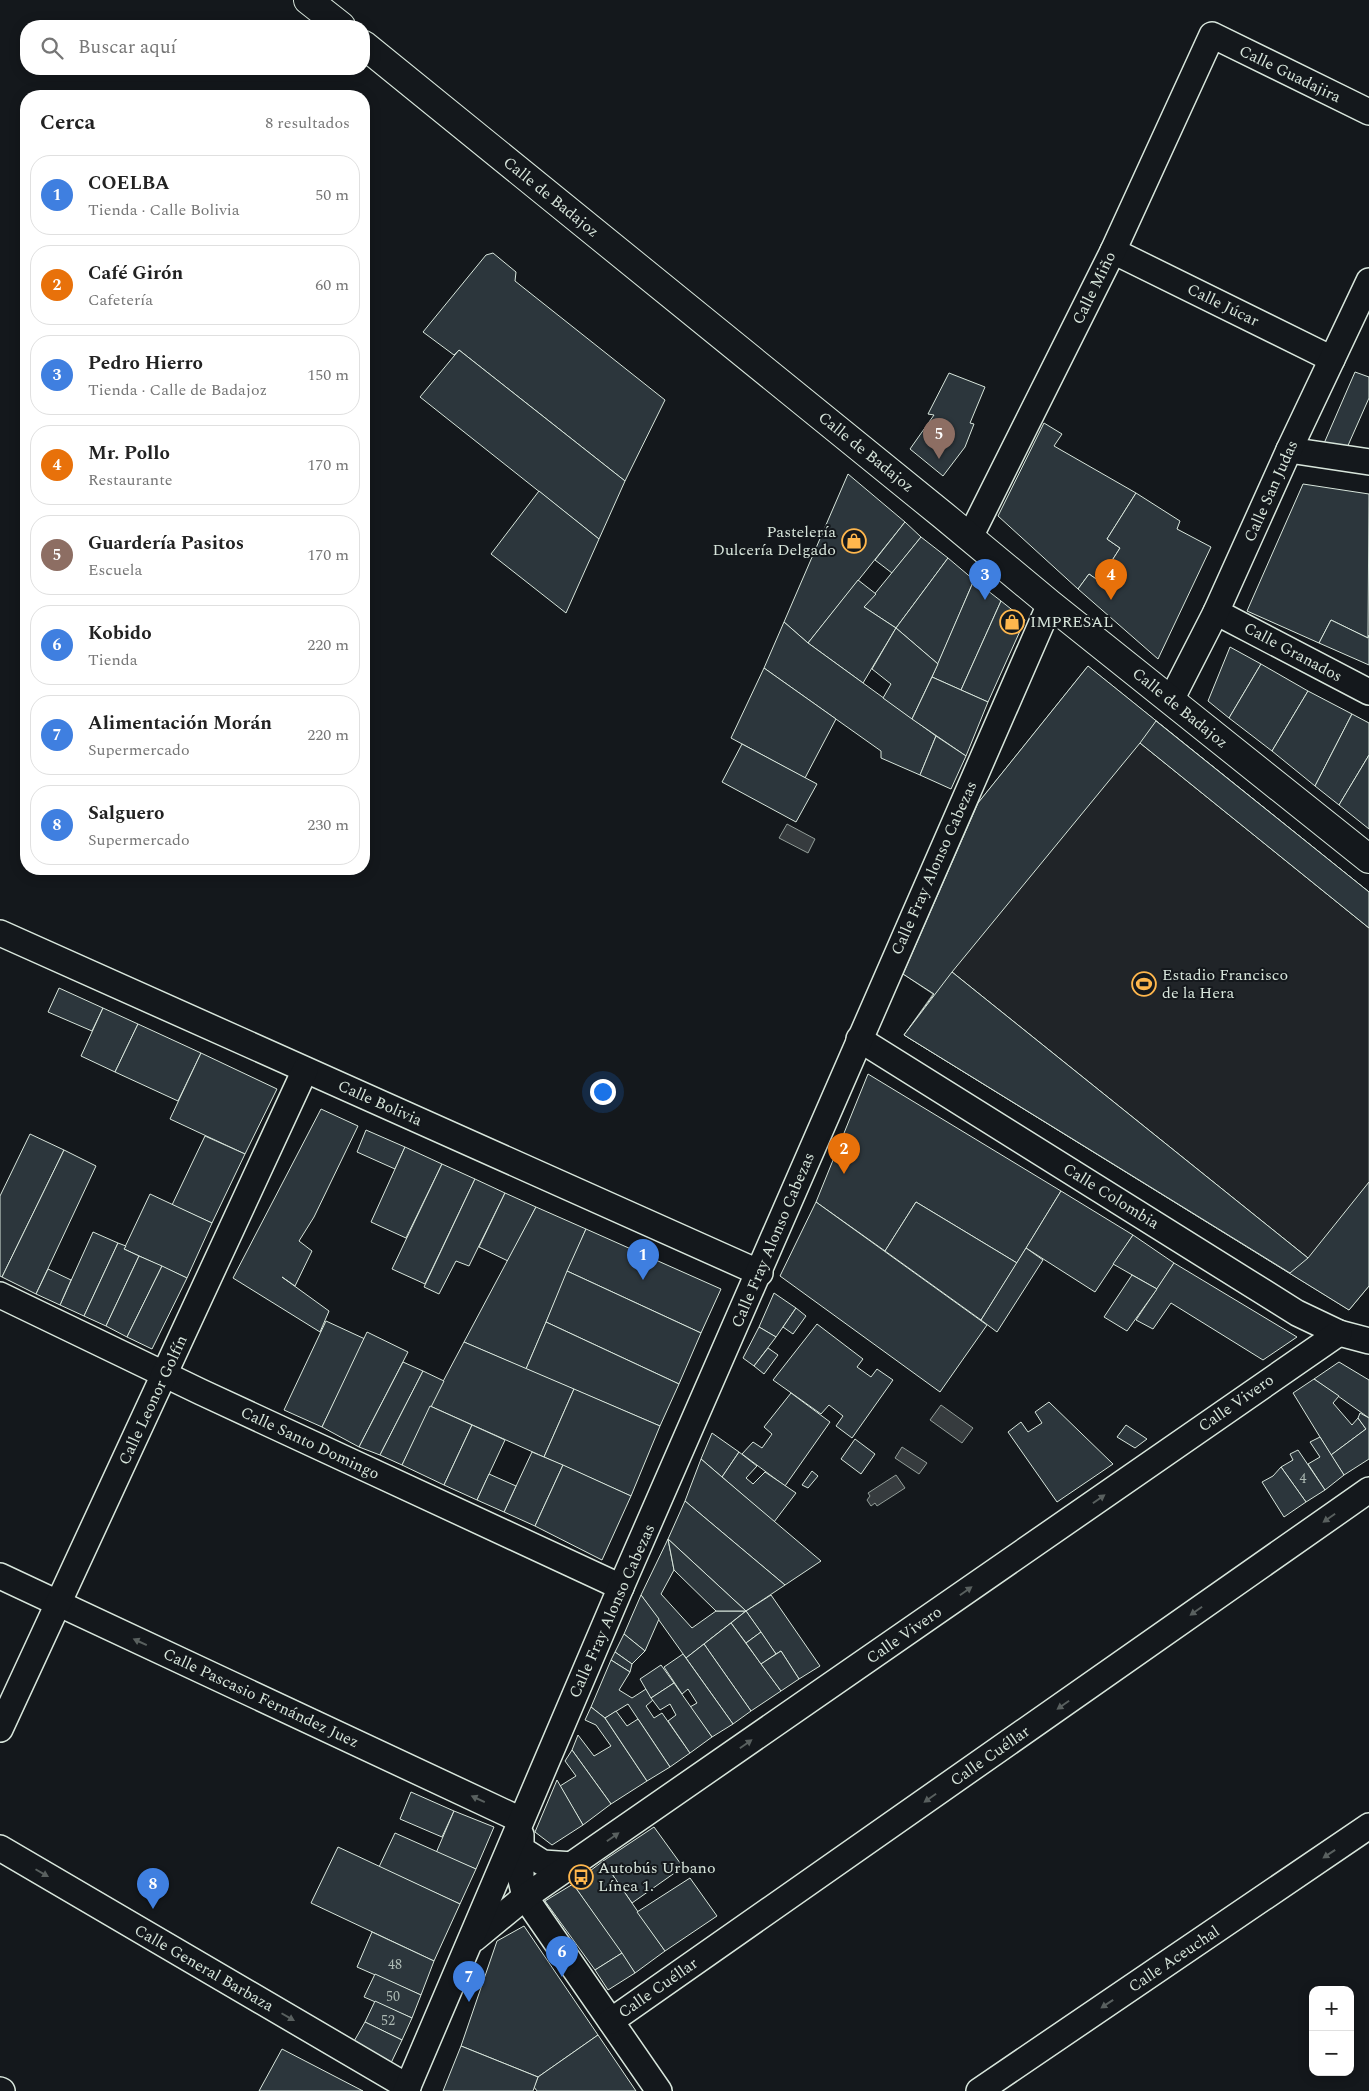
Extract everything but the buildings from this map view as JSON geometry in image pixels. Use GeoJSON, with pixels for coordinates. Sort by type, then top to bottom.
{"type":"FeatureCollection","features":[{"type":"Feature","properties":{"kind":"street"},"geometry":{"type":"LineString","coordinates":[[308,0],[333,20]]}},
{"type":"Feature","properties":{"kind":"street","name":"Calle Guadajira"},"geometry":{"type":"LineString","coordinates":[[1212,35],[1369,112]]}},
{"type":"Feature","properties":{"kind":"street","name":"Calle Miño"},"geometry":{"type":"LineString","coordinates":[[970,537],[1113,251],[1212,35]]}},
{"type":"Feature","properties":{"kind":"street","name":"Calle de Badajoz"},"geometry":{"type":"LineString","coordinates":[[370,50],[1050,604],[1369,859]]}},
{"type":"Feature","properties":{"kind":"street","name":"Calle Júcar"},"geometry":{"type":"LineString","coordinates":[[1113,251],[1332,359]]}},
{"type":"Feature","properties":{"kind":"street","name":"Calle San Judas"},"geometry":{"type":"LineString","coordinates":[[1171,700],[1216,612],[1289,450],[1369,281]]}},
{"type":"Feature","properties":{"kind":"street"},"geometry":{"type":"LineString","coordinates":[[1289,450],[1369,462]]}},
{"type":"Feature","properties":{"kind":"street","name":"Calle Fray Alonso Cabezas"},"geometry":{"type":"LineString","coordinates":[[407,2089],[621,1587],[760,1273],[1050,604]]}},
{"type":"Feature","properties":{"kind":"street","name":"Calle Granados"},"geometry":{"type":"LineString","coordinates":[[1216,612],[1369,692]]}},
{"type":"Feature","properties":{"kind":"street","name":"Calle Bolivia"},"geometry":{"type":"LineString","coordinates":[[0,933],[760,1273]]}},
{"type":"Feature","properties":{"kind":"street","name":"Calle Colombia"},"geometry":{"type":"LineString","coordinates":[[860,1039],[1297,1313],[1339,1333],[1369,1341]]}},
{"type":"Feature","properties":{"kind":"street","name":"Calle Leonor Golfín"},"geometry":{"type":"LineString","coordinates":[[0,1729],[305,1070]]}},
{"type":"Feature","properties":{"kind":"street","name":"Calle Santo Domingo"},"geometry":{"type":"LineString","coordinates":[[0,1295],[201,1392],[621,1587]]}},
{"type":"Feature","properties":{"kind":"street","name":"Calle Vivero"},"geometry":{"type":"LineString","coordinates":[[472,1940],[525,1897],[1339,1333]]}},
{"type":"Feature","properties":{"kind":"street","name":"Calle Cuéllar"},"geometry":{"type":"LineString","coordinates":[[611,2021],[1369,1490]]}},
{"type":"Feature","properties":{"kind":"street","name":"Calle Pascasio Fernández Juez"},"geometry":{"type":"LineString","coordinates":[[0,1576],[521,1820]]}},
{"type":"Feature","properties":{"kind":"street","name":"Calle Fray Alonso Cabezas"},"geometry":{"type":"LineString","coordinates":[[521,1820],[521,1880],[525,1897]]}},
{"type":"Feature","properties":{"kind":"street","name":"Calle Aceuchal"},"geometry":{"type":"LineString","coordinates":[[979,2091],[1369,1826]]}},
{"type":"Feature","properties":{"kind":"street","name":"Calle General Barbaza"},"geometry":{"type":"LineString","coordinates":[[0,1848],[407,2089]]}},
{"type":"Feature","properties":{"kind":"street"},"geometry":{"type":"LineString","coordinates":[[521,1849],[543,1863],[573,1865]]}},
{"type":"Feature","properties":{"kind":"street"},"geometry":{"type":"LineString","coordinates":[[525,1897],[659,2091]]}},
{"type":"Feature","properties":{"kind":"shaded area","name":"Estadio Francisco de la Hera"},"geometry":{"type":"Polygon","coordinates":[[[1088,666],[1369,892],[1369,1286],[1349,1310],[904,1035],[933,994],[903,974],[978,803],[1088,666]]]}},
{"type":"Feature","properties":{"kind":"shaded area"},"geometry":{"type":"Polygon","coordinates":[[[787,824],[815,839],[808,853],[779,838],[787,824]]]}},
{"type":"Feature","properties":{"kind":"shaded area"},"geometry":{"type":"Polygon","coordinates":[[[941,1405],[973,1428],[962,1443],[930,1420],[941,1405]]]}},
{"type":"Feature","properties":{"kind":"shaded area"},"geometry":{"type":"Polygon","coordinates":[[[902,1447],[927,1463],[919,1474],[895,1458],[902,1447]]]}},
{"type":"Feature","properties":{"kind":"shaded area"},"geometry":{"type":"Polygon","coordinates":[[[896,1475],[905,1488],[877,1506],[875,1503],[871,1506],[867,1500],[870,1496],[868,1493],[896,1475]]]}},
{"type":"Feature","properties":{"kind":"place","name":"Guardería Pasitos"},"geometry":{"type":"Point","coordinates":[939,459]}},
{"type":"Feature","properties":{"kind":"place","name":"Pastelería Dulcería Delgado"},"geometry":{"type":"Point","coordinates":[854,541]}},
{"type":"Feature","properties":{"kind":"place","name":"Pedro Hierro"},"geometry":{"type":"Point","coordinates":[985,600]}},
{"type":"Feature","properties":{"kind":"place","name":"Mr. Pollo"},"geometry":{"type":"Point","coordinates":[1111,600]}},
{"type":"Feature","properties":{"kind":"place","name":"IMPRESAL"},"geometry":{"type":"Point","coordinates":[1012,622]}},
{"type":"Feature","properties":{"kind":"place","name":"Estadio Francisco de la Hera"},"geometry":{"type":"Point","coordinates":[1144,984]}},
{"type":"Feature","properties":{"kind":"place","name":"Café Girón"},"geometry":{"type":"Point","coordinates":[844,1174]}},
{"type":"Feature","properties":{"kind":"place","name":"COELBA"},"geometry":{"type":"Point","coordinates":[643,1280]}},
{"type":"Feature","properties":{"kind":"place","name":"Autobús Urbano Línea 1."},"geometry":{"type":"Point","coordinates":[581,1877]}},
{"type":"Feature","properties":{"kind":"place","name":"Salguero"},"geometry":{"type":"Point","coordinates":[153,1909]}},
{"type":"Feature","properties":{"kind":"place","name":"Kobido"},"geometry":{"type":"Point","coordinates":[562,1977]}},
{"type":"Feature","properties":{"kind":"place","name":"Alimentación Morán"},"geometry":{"type":"Point","coordinates":[469,2002]}}]}
